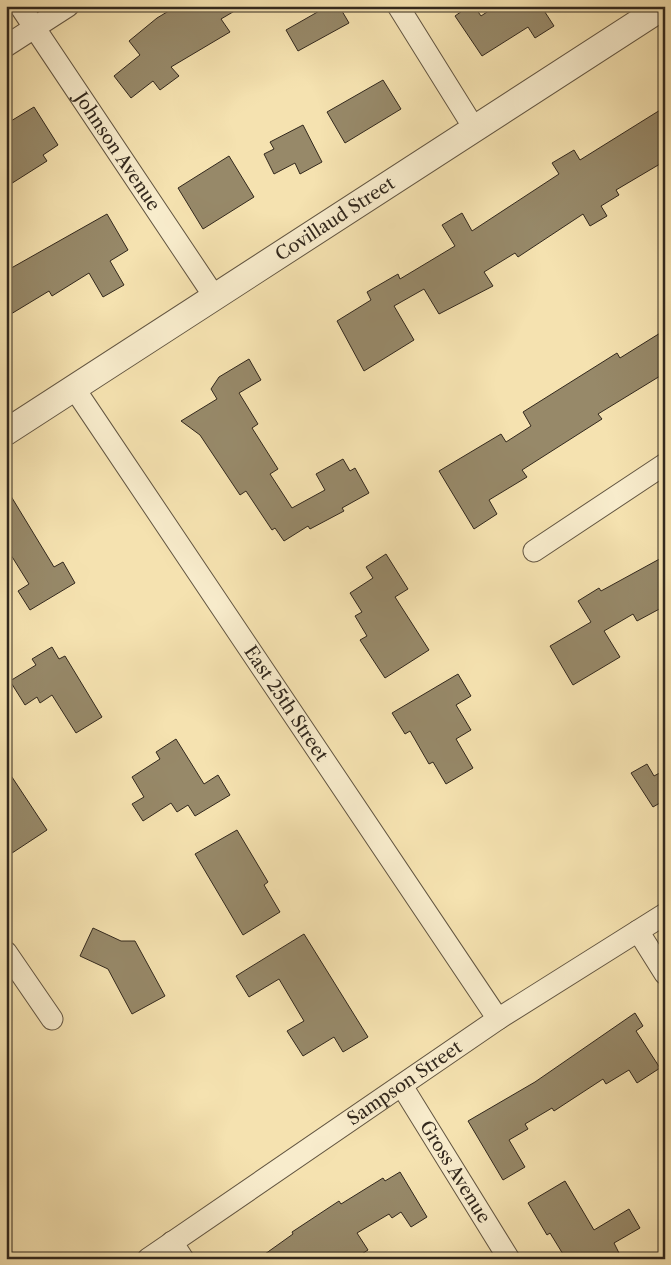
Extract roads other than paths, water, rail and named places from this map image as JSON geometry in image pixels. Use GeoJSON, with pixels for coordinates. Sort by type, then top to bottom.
{"type":"FeatureCollection","features":[{"type":"Feature","properties":{"kind":"street","name":"Johnson Avenue"},"geometry":{"type":"LineString","coordinates":[[20,6],[214,296]]}},
{"type":"Feature","properties":{"kind":"street"},"geometry":{"type":"LineString","coordinates":[[6,46],[68,6]]}},
{"type":"Feature","properties":{"kind":"street"},"geometry":{"type":"LineString","coordinates":[[398,6],[474,128]]}},
{"type":"Feature","properties":{"kind":"street","name":"Covillaud Street"},"geometry":{"type":"LineString","coordinates":[[6,432],[664,6]]}},
{"type":"Feature","properties":{"kind":"street","name":"East 25th Street"},"geometry":{"type":"LineString","coordinates":[[74,388],[498,1019]]}},
{"type":"Feature","properties":{"kind":"street"},"geometry":{"type":"LineString","coordinates":[[534,551],[665,464]]}},
{"type":"Feature","properties":{"kind":"street","name":"Sampson Street"},"geometry":{"type":"LineString","coordinates":[[148,1259],[178,1251],[402,1086],[498,1019],[665,914]]}},
{"type":"Feature","properties":{"kind":"street"},"geometry":{"type":"LineString","coordinates":[[638,932],[665,974]]}},
{"type":"Feature","properties":{"kind":"street"},"geometry":{"type":"LineString","coordinates":[[6,952],[52,1019]]}},
{"type":"Feature","properties":{"kind":"street","name":"Gross Avenue"},"geometry":{"type":"LineString","coordinates":[[402,1086],[509,1259]]}}]}
